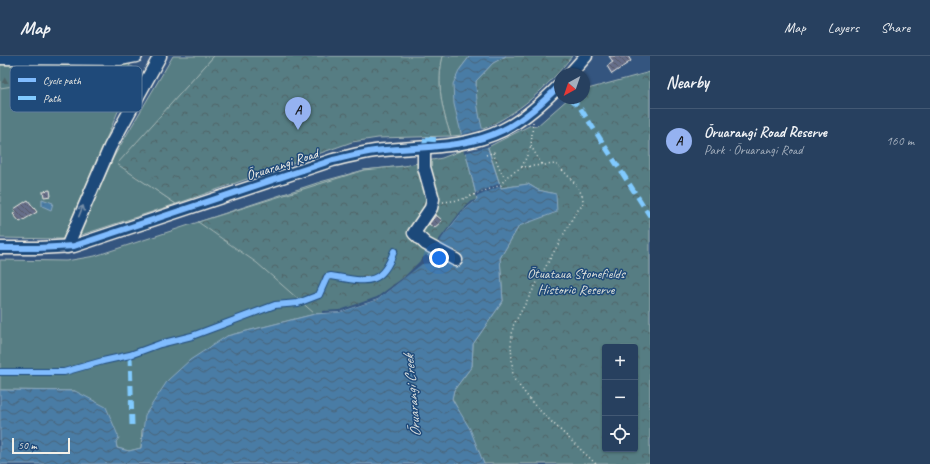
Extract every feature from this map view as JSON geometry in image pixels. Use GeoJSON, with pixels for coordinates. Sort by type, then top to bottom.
{"type":"FeatureCollection","features":[{"type":"Feature","properties":{"kind":"street"},"geometry":{"type":"LineString","coordinates":[[0,58],[120,59],[136,56]]}},
{"type":"Feature","properties":{"kind":"street"},"geometry":{"type":"LineString","coordinates":[[142,89],[160,56]]}},
{"type":"Feature","properties":{"kind":"street"},"geometry":{"type":"LineString","coordinates":[[575,68],[586,56]]}},
{"type":"Feature","properties":{"kind":"street","name":"Ōruarangi Road"},"geometry":{"type":"LineString","coordinates":[[0,248],[67,247],[333,160],[373,151],[456,145],[492,135],[532,112],[554,91]]}},
{"type":"Feature","properties":{"kind":"street"},"geometry":{"type":"LineString","coordinates":[[67,247],[110,147],[129,112]]}},
{"type":"Feature","properties":{"kind":"street"},"geometry":{"type":"LineString","coordinates":[[424,148],[424,167],[433,196],[431,208],[411,236],[426,244],[454,263]]}},
{"type":"Feature","properties":{"kind":"path"},"geometry":{"type":"LineString","coordinates":[[522,167],[531,146],[534,118]]}},
{"type":"Feature","properties":{"kind":"path"},"geometry":{"type":"LineString","coordinates":[[531,146],[542,165]]}},
{"type":"Feature","properties":{"kind":"path"},"geometry":{"type":"LineString","coordinates":[[486,155],[497,151]]}},
{"type":"Feature","properties":{"kind":"path"},"geometry":{"type":"LineString","coordinates":[[493,153],[498,167],[506,177]]}},
{"type":"Feature","properties":{"kind":"path"},"geometry":{"type":"LineString","coordinates":[[431,208],[439,202],[450,202],[475,195],[501,185],[506,177],[522,167],[556,164],[579,191],[583,202],[513,326],[511,345],[513,378],[536,407],[596,464]]}},
{"type":"Feature","properties":{"kind":"green space"},"geometry":{"type":"Polygon","coordinates":[[[173,56],[214,56],[118,164],[176,204],[78,236],[113,158],[140,112],[142,112],[142,109],[173,56]]]}},
{"type":"Feature","properties":{"kind":"green space"},"geometry":{"type":"Polygon","coordinates":[[[214,56],[443,56],[440,76],[441,97],[451,136],[378,138],[352,142],[176,204],[117,164],[214,56]]]}},
{"type":"Feature","properties":{"kind":"green space"},"geometry":{"type":"Polygon","coordinates":[[[443,56],[470,56],[460,69],[462,135],[451,136],[445,117],[440,87],[443,56]]]}},
{"type":"Feature","properties":{"kind":"green space"},"geometry":{"type":"Polygon","coordinates":[[[506,56],[572,56],[562,68],[554,68],[554,77],[520,108],[481,130],[476,98],[476,81],[493,63],[506,56]]]}},
{"type":"Feature","properties":{"kind":"green space"},"geometry":{"type":"Polygon","coordinates":[[[132,62],[129,66],[10,66],[10,86],[0,88],[0,64],[132,62]]]}},
{"type":"Feature","properties":{"kind":"green space"},"geometry":{"type":"Polygon","coordinates":[[[0,70],[10,70],[10,112],[118,112],[63,239],[0,238],[0,70]]]}},
{"type":"Feature","properties":{"kind":"green space","name":"Ōtuataua Stonefields Historic Reserve"},"geometry":{"type":"Polygon","coordinates":[[[650,72],[650,464],[484,464],[452,398],[454,390],[472,366],[473,344],[503,301],[500,258],[519,226],[555,194],[538,190],[528,184],[501,188],[488,147],[531,125],[537,126],[562,104],[590,104],[590,88],[650,72]]]}},
{"type":"Feature","properties":{"kind":"green space"},"geometry":{"type":"Polygon","coordinates":[[[465,149],[477,199],[462,212],[422,263],[378,299],[340,312],[315,314],[257,263],[198,222],[364,170],[404,166],[442,158],[465,149]]]}},
{"type":"Feature","properties":{"kind":"green space"},"geometry":{"type":"Polygon","coordinates":[[[404,166],[317,280],[315,314],[227,336],[142,430],[141,448],[129,451],[117,448],[116,442],[75,391],[0,390],[0,260],[66,261],[95,256],[320,182],[364,170],[404,166]]]}},
{"type":"Feature","properties":{"kind":"water","name":"Ōruarangi Creek"},"geometry":{"type":"Polygon","coordinates":[[[470,56],[506,56],[493,63],[476,81],[478,109],[481,122],[501,188],[528,184],[538,190],[556,194],[557,212],[519,226],[500,258],[503,301],[473,344],[472,366],[454,390],[452,399],[470,429],[484,464],[0,464],[0,390],[75,391],[106,407],[119,438],[116,442],[117,448],[129,451],[141,448],[145,415],[168,380],[190,360],[227,336],[315,314],[340,312],[378,299],[422,263],[462,212],[477,199],[454,104],[453,84],[460,69],[470,56]]]}},
{"type":"Feature","properties":{"kind":"water"},"geometry":{"type":"Polygon","coordinates":[[[42,199],[53,203],[51,210],[42,206],[42,199]]]}},
{"type":"Feature","properties":{"kind":"pier"},"geometry":{"type":"Polygon","coordinates":[[[483,129],[490,146],[464,153],[460,135],[483,129]]]}},
{"type":"Feature","properties":{"kind":"pier"},"geometry":{"type":"Polygon","coordinates":[[[500,183],[501,186],[476,197],[474,194],[500,183]]]}},
{"type":"Feature","properties":{"kind":"pier"},"geometry":{"type":"Polygon","coordinates":[[[477,199],[462,212],[450,227],[440,241],[441,247],[434,246],[461,211],[472,201],[477,199]]]}},
{"type":"Feature","properties":{"kind":"pier"},"geometry":{"type":"Polygon","coordinates":[[[426,255],[431,258],[431,263],[422,264],[378,299],[340,312],[322,313],[322,311],[340,310],[377,297],[404,277],[426,255]]]}},
{"type":"Feature","properties":{"kind":"building"},"geometry":{"type":"Polygon","coordinates":[[[609,56],[628,56],[631,61],[612,74],[607,66],[613,62],[609,56]]]}},
{"type":"Feature","properties":{"kind":"building"},"geometry":{"type":"Polygon","coordinates":[[[50,190],[51,196],[44,197],[43,191],[50,190]]]}},
{"type":"Feature","properties":{"kind":"building"},"geometry":{"type":"Polygon","coordinates":[[[28,200],[37,212],[20,222],[13,214],[16,212],[14,209],[28,200]]]}},
{"type":"Feature","properties":{"kind":"building"},"geometry":{"type":"Polygon","coordinates":[[[436,215],[442,220],[434,228],[429,224],[436,215]]]}},
{"type":"Feature","properties":{"kind":"marked path"},"geometry":{"type":"LineString","coordinates":[[577,104],[650,216]]}},
{"type":"Feature","properties":{"kind":"marked path"},"geometry":{"type":"LineString","coordinates":[[424,148],[427,133]]}},
{"type":"Feature","properties":{"kind":"marked path"},"geometry":{"type":"LineString","coordinates":[[426,139],[441,140]]}},
{"type":"Feature","properties":{"kind":"marked path"},"geometry":{"type":"LineString","coordinates":[[130,355],[132,425]]}},
{"type":"Feature","properties":{"kind":"cycle path"},"geometry":{"type":"LineString","coordinates":[[0,248],[74,246],[333,160],[375,151],[440,146],[472,141],[503,130],[519,121],[554,91]]}},
{"type":"Feature","properties":{"kind":"cycle path"},"geometry":{"type":"LineString","coordinates":[[0,372],[64,372],[130,355],[160,344],[192,336],[275,305],[298,303],[319,295],[327,277],[331,276],[353,280],[370,280],[383,272],[394,251]]}},
{"type":"Feature","properties":{"kind":"place","name":"Ōruarangi Road Reserve"},"geometry":{"type":"Point","coordinates":[298,130]}}]}
